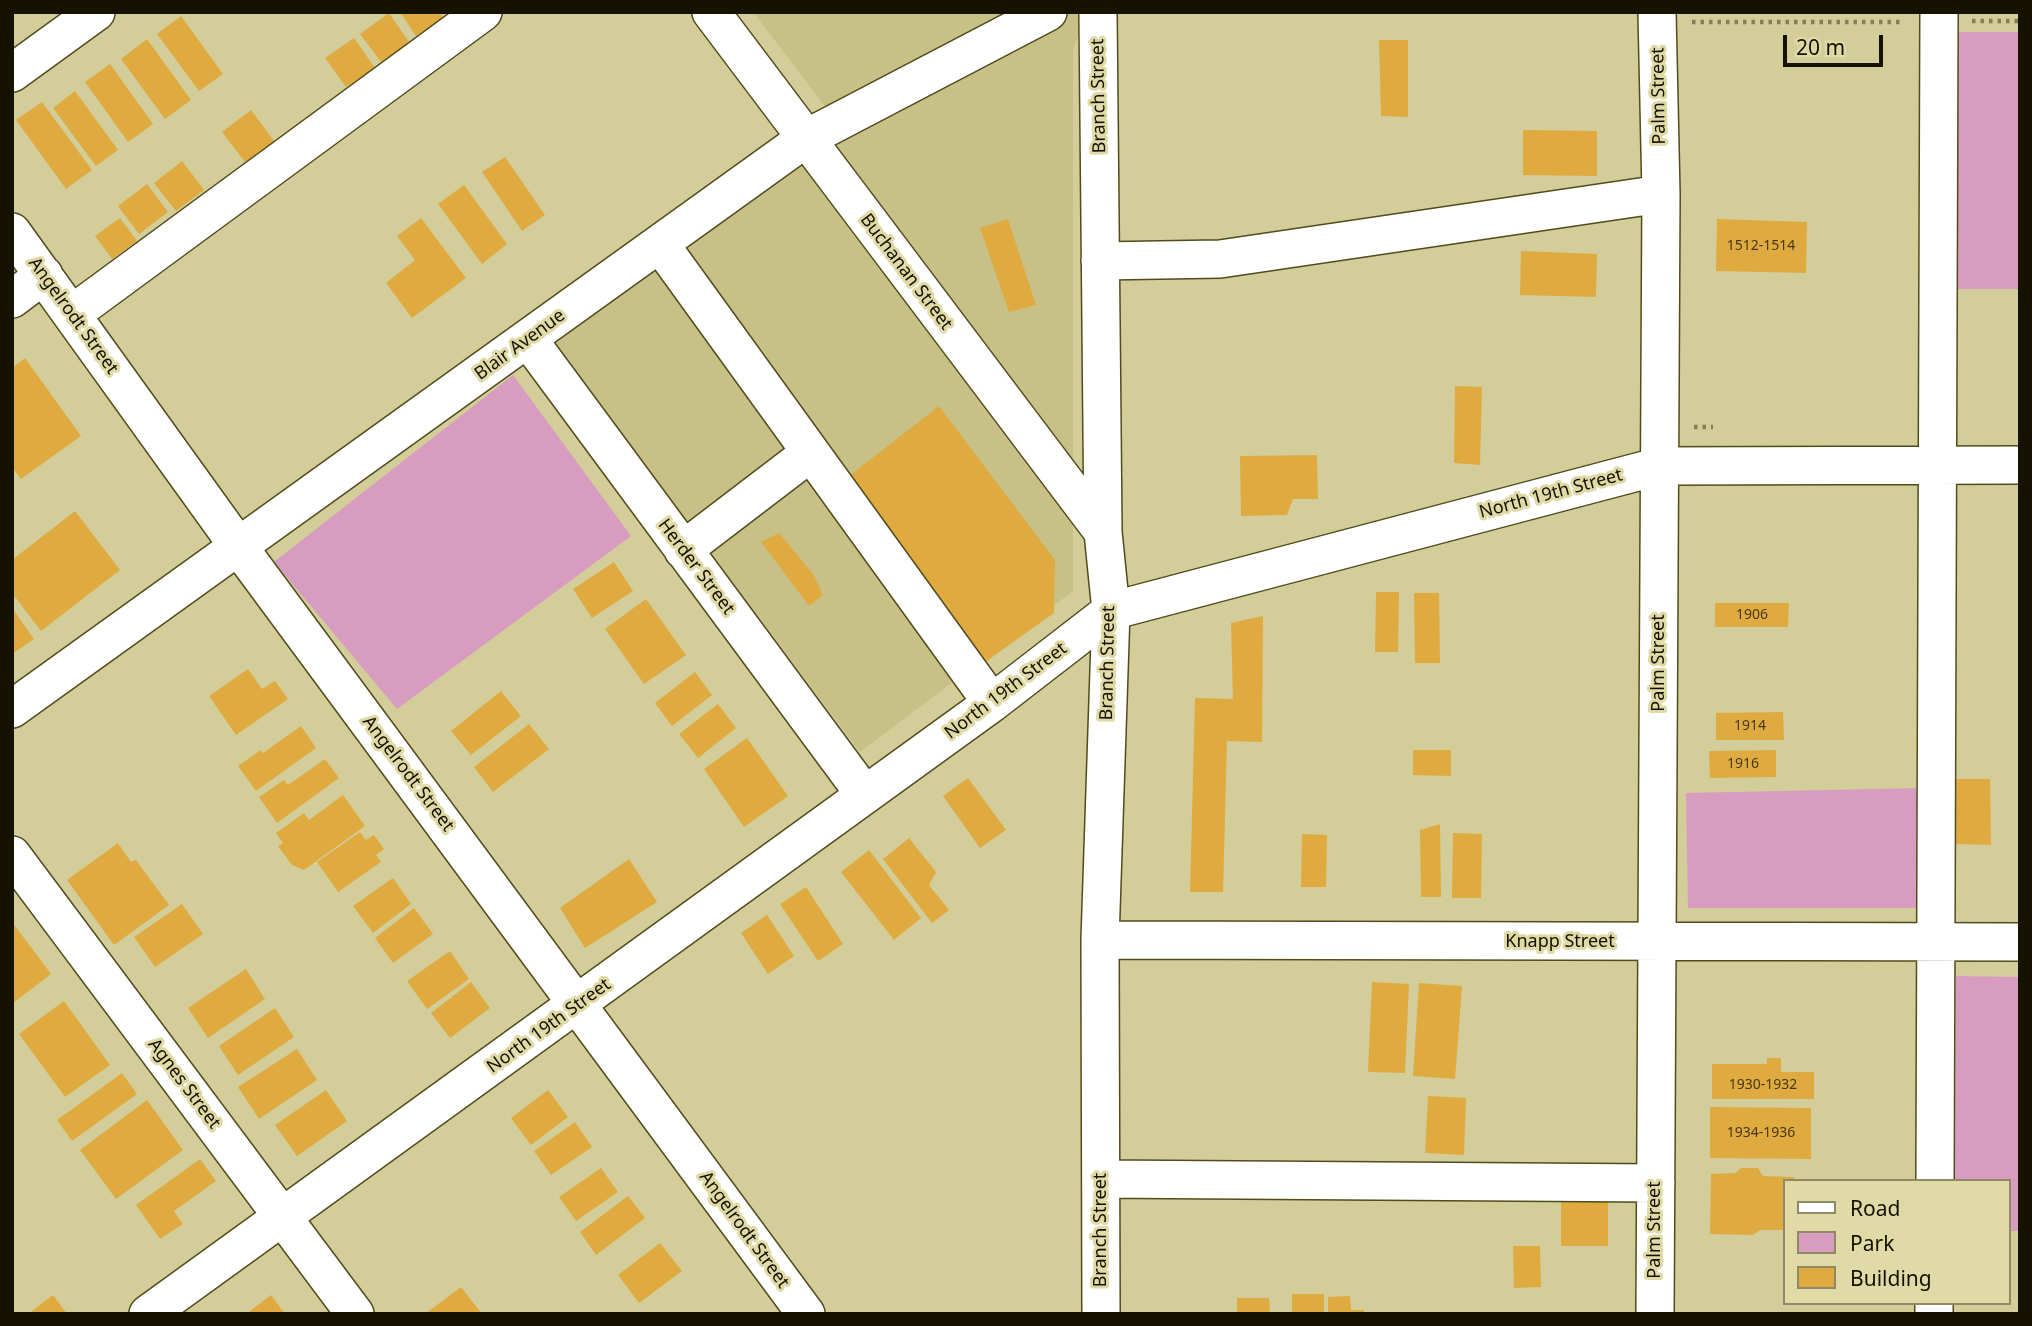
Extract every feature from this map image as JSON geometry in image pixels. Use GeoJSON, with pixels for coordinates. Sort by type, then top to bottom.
{"type":"FeatureCollection","features":[{"type":"Feature","properties":{"kind":"street"},"geometry":{"type":"LineString","coordinates":[[12,73],[96,12]]}},
{"type":"Feature","properties":{"kind":"street"},"geometry":{"type":"LineString","coordinates":[[72,314],[483,12]]}},
{"type":"Feature","properties":{"kind":"street","name":"Buchanan Street"},"geometry":{"type":"LineString","coordinates":[[711,12],[1103,532]]}},
{"type":"Feature","properties":{"kind":"street","name":"Blair Avenue"},"geometry":{"type":"LineString","coordinates":[[12,709],[805,139],[1048,12]]}},
{"type":"Feature","properties":{"kind":"street","name":"Branch Street"},"geometry":{"type":"LineString","coordinates":[[1098,12],[1103,532],[1111,611],[1100,940],[1101,1314]]}},
{"type":"Feature","properties":{"kind":"street","name":"Palm Street"},"geometry":{"type":"LineString","coordinates":[[1655,1314],[1661,194],[1657,12]]}},
{"type":"Feature","properties":{"kind":"street"},"geometry":{"type":"LineString","coordinates":[[1935,1179],[1938,942],[1936,465],[1939,17]]}},
{"type":"Feature","properties":{"kind":"street"},"geometry":{"type":"LineString","coordinates":[[1100,261],[1220,259],[1661,194]]}},
{"type":"Feature","properties":{"kind":"street","name":"Angelrodt Street"},"geometry":{"type":"LineString","coordinates":[[12,232],[238,546],[806,1314]]}},
{"type":"Feature","properties":{"kind":"street"},"geometry":{"type":"LineString","coordinates":[[660,244],[992,704]]}},
{"type":"Feature","properties":{"kind":"street"},"geometry":{"type":"LineString","coordinates":[[12,299],[44,275]]}},
{"type":"Feature","properties":{"kind":"street","name":"Herder Street"},"geometry":{"type":"LineString","coordinates":[[528,340],[865,795]]}},
{"type":"Feature","properties":{"kind":"street"},"geometry":{"type":"LineString","coordinates":[[683,550],[810,453]]}},
{"type":"Feature","properties":{"kind":"street","name":"North 19th Street"},"geometry":{"type":"LineString","coordinates":[[148,1314],[992,704],[1111,611],[1660,466],[2020,465]]}},
{"type":"Feature","properties":{"kind":"street","name":"Agnes Street"},"geometry":{"type":"LineString","coordinates":[[12,855],[355,1314]]}},
{"type":"Feature","properties":{"kind":"street","name":"Knapp Street"},"geometry":{"type":"LineString","coordinates":[[1100,940],[2020,942]]}},
{"type":"Feature","properties":{"kind":"street"},"geometry":{"type":"LineString","coordinates":[[1101,1179],[1656,1183]]}},
{"type":"Feature","properties":{"kind":"path"},"geometry":{"type":"LineString","coordinates":[[1692,34],[1691,22],[1939,17],[2020,21]]}},
{"type":"Feature","properties":{"kind":"path"},"geometry":{"type":"LineString","coordinates":[[1693,414],[1694,427],[1721,428]]}},
{"type":"Feature","properties":{"kind":"shaded area"},"geometry":{"type":"Polygon","coordinates":[[[753,12],[1087,12],[1073,50],[1073,591],[860,752],[560,352],[545,327],[837,122],[753,12]]]}},
{"type":"Feature","properties":{"kind":"green space"},"geometry":{"type":"Polygon","coordinates":[[[1958,32],[2020,32],[2020,289],[1955,289],[1958,32]]]}},
{"type":"Feature","properties":{"kind":"green space"},"geometry":{"type":"Polygon","coordinates":[[[513,375],[631,536],[397,709],[274,562],[513,375]]]}},
{"type":"Feature","properties":{"kind":"green space"},"geometry":{"type":"Polygon","coordinates":[[[1919,788],[1922,908],[1688,908],[1686,793],[1919,788]]]}},
{"type":"Feature","properties":{"kind":"green space"},"geometry":{"type":"Polygon","coordinates":[[[1956,976],[2020,977],[2020,1231],[2011,1231],[2011,1179],[1955,1179],[1956,976]]]}},
{"type":"Feature","properties":{"kind":"building"},"geometry":{"type":"Polygon","coordinates":[[[400,12],[439,12],[443,17],[416,36],[400,12]]]}},
{"type":"Feature","properties":{"kind":"building"},"geometry":{"type":"Polygon","coordinates":[[[389,13],[409,42],[381,62],[360,34],[389,13]]]}},
{"type":"Feature","properties":{"kind":"building"},"geometry":{"type":"Polygon","coordinates":[[[181,16],[223,74],[199,91],[157,34],[181,16]]]}},
{"type":"Feature","properties":{"kind":"building"},"geometry":{"type":"Polygon","coordinates":[[[354,38],[375,68],[346,87],[325,58],[354,38]]]}},
{"type":"Feature","properties":{"kind":"building"},"geometry":{"type":"Polygon","coordinates":[[[147,39],[191,100],[165,119],[121,59],[147,39]]]}},
{"type":"Feature","properties":{"kind":"building"},"geometry":{"type":"Polygon","coordinates":[[[1379,40],[1408,40],[1408,117],[1381,116],[1379,40]]]}},
{"type":"Feature","properties":{"kind":"building"},"geometry":{"type":"Polygon","coordinates":[[[110,64],[153,124],[128,142],[85,82],[110,64]]]}},
{"type":"Feature","properties":{"kind":"building"},"geometry":{"type":"Polygon","coordinates":[[[75,91],[118,150],[96,166],[53,108],[75,91]]]}},
{"type":"Feature","properties":{"kind":"building"},"geometry":{"type":"Polygon","coordinates":[[[42,102],[92,170],[66,189],[16,120],[42,102]]]}},
{"type":"Feature","properties":{"kind":"building"},"geometry":{"type":"Polygon","coordinates":[[[251,110],[274,141],[245,162],[222,132],[251,110]]]}},
{"type":"Feature","properties":{"kind":"building"},"geometry":{"type":"Polygon","coordinates":[[[1523,130],[1597,131],[1597,176],[1523,175],[1523,130]]]}},
{"type":"Feature","properties":{"kind":"building"},"geometry":{"type":"Polygon","coordinates":[[[505,157],[545,215],[522,231],[482,172],[505,157]]]}},
{"type":"Feature","properties":{"kind":"building"},"geometry":{"type":"Polygon","coordinates":[[[182,161],[204,190],[176,211],[154,183],[182,161]]]}},
{"type":"Feature","properties":{"kind":"building"},"geometry":{"type":"Polygon","coordinates":[[[147,184],[168,212],[139,234],[118,206],[147,184]]]}},
{"type":"Feature","properties":{"kind":"building"},"geometry":{"type":"Polygon","coordinates":[[[464,185],[507,244],[482,264],[438,204],[464,185]]]}},
{"type":"Feature","properties":{"kind":"building"},"geometry":{"type":"Polygon","coordinates":[[[120,218],[137,241],[112,259],[95,236],[120,218]]]}},
{"type":"Feature","properties":{"kind":"building"},"geometry":{"type":"Polygon","coordinates":[[[421,218],[466,278],[412,318],[386,283],[415,260],[397,236],[421,218]]]}},
{"type":"Feature","properties":{"kind":"building"},"geometry":{"type":"Polygon","coordinates":[[[1008,219],[1036,305],[1009,312],[980,228],[1008,219]]]}},
{"type":"Feature","properties":{"kind":"building"},"geometry":{"type":"Polygon","coordinates":[[[1717,219],[1807,222],[1806,273],[1716,271],[1717,219]]]}},
{"type":"Feature","properties":{"kind":"building"},"geometry":{"type":"Polygon","coordinates":[[[1521,251],[1597,254],[1596,297],[1520,295],[1521,251]]]}},
{"type":"Feature","properties":{"kind":"building"},"geometry":{"type":"Polygon","coordinates":[[[25,358],[81,436],[21,479],[12,467],[12,368],[25,358]]]}},
{"type":"Feature","properties":{"kind":"building"},"geometry":{"type":"Polygon","coordinates":[[[1455,386],[1482,387],[1480,465],[1454,463],[1455,386]]]}},
{"type":"Feature","properties":{"kind":"building"},"geometry":{"type":"Polygon","coordinates":[[[939,406],[1055,560],[1054,613],[977,668],[844,480],[939,406]]]}},
{"type":"Feature","properties":{"kind":"building"},"geometry":{"type":"Polygon","coordinates":[[[1317,455],[1318,499],[1293,499],[1287,515],[1241,516],[1240,456],[1317,455]]]}},
{"type":"Feature","properties":{"kind":"building"},"geometry":{"type":"Polygon","coordinates":[[[75,511],[120,570],[41,631],[12,593],[12,560],[75,511]]]}},
{"type":"Feature","properties":{"kind":"building"},"geometry":{"type":"Polygon","coordinates":[[[779,533],[813,574],[823,595],[809,606],[761,542],[779,533]]]}},
{"type":"Feature","properties":{"kind":"building"},"geometry":{"type":"Polygon","coordinates":[[[614,562],[633,591],[592,618],[573,589],[614,562]]]}},
{"type":"Feature","properties":{"kind":"building"},"geometry":{"type":"Polygon","coordinates":[[[1376,592],[1399,592],[1398,652],[1375,652],[1376,592]]]}},
{"type":"Feature","properties":{"kind":"building"},"geometry":{"type":"Polygon","coordinates":[[[1414,593],[1439,593],[1440,663],[1415,663],[1414,593]]]}},
{"type":"Feature","properties":{"kind":"building"},"geometry":{"type":"Polygon","coordinates":[[[646,599],[686,655],[644,684],[605,629],[646,599]]]}},
{"type":"Feature","properties":{"kind":"building"},"geometry":{"type":"Polygon","coordinates":[[[1715,603],[1789,603],[1788,627],[1715,627],[1715,603]]]}},
{"type":"Feature","properties":{"kind":"building"},"geometry":{"type":"Polygon","coordinates":[[[12,608],[34,639],[12,654],[12,608]]]}},
{"type":"Feature","properties":{"kind":"building"},"geometry":{"type":"Polygon","coordinates":[[[1263,616],[1262,742],[1227,741],[1223,892],[1190,892],[1195,698],[1233,699],[1231,623],[1263,616]]]}},
{"type":"Feature","properties":{"kind":"building"},"geometry":{"type":"Polygon","coordinates":[[[248,669],[262,689],[275,681],[288,699],[236,735],[209,696],[248,669]]]}},
{"type":"Feature","properties":{"kind":"building"},"geometry":{"type":"Polygon","coordinates":[[[695,672],[712,695],[672,726],[655,703],[695,672]]]}},
{"type":"Feature","properties":{"kind":"building"},"geometry":{"type":"Polygon","coordinates":[[[501,691],[521,716],[471,755],[451,731],[501,691]]]}},
{"type":"Feature","properties":{"kind":"building"},"geometry":{"type":"Polygon","coordinates":[[[718,704],[736,728],[698,758],[679,734],[718,704]]]}},
{"type":"Feature","properties":{"kind":"building"},"geometry":{"type":"Polygon","coordinates":[[[1783,712],[1784,740],[1716,740],[1716,713],[1783,712]]]}},
{"type":"Feature","properties":{"kind":"building"},"geometry":{"type":"Polygon","coordinates":[[[529,724],[549,749],[493,792],[474,767],[529,724]]]}},
{"type":"Feature","properties":{"kind":"building"},"geometry":{"type":"Polygon","coordinates":[[[301,726],[316,748],[256,791],[238,766],[261,750],[263,753],[301,726]]]}},
{"type":"Feature","properties":{"kind":"building"},"geometry":{"type":"Polygon","coordinates":[[[747,738],[788,796],[744,827],[704,769],[747,738]]]}},
{"type":"Feature","properties":{"kind":"building"},"geometry":{"type":"Polygon","coordinates":[[[1413,750],[1451,750],[1451,776],[1413,775],[1413,750]]]}},
{"type":"Feature","properties":{"kind":"building"},"geometry":{"type":"Polygon","coordinates":[[[1776,750],[1776,777],[1710,778],[1709,751],[1776,750]]]}},
{"type":"Feature","properties":{"kind":"building"},"geometry":{"type":"Polygon","coordinates":[[[325,759],[339,778],[277,823],[259,797],[284,780],[288,785],[325,759]]]}},
{"type":"Feature","properties":{"kind":"building"},"geometry":{"type":"Polygon","coordinates":[[[968,778],[1006,830],[980,848],[943,796],[968,778]]]}},
{"type":"Feature","properties":{"kind":"building"},"geometry":{"type":"Polygon","coordinates":[[[1955,779],[1990,779],[1991,845],[1956,844],[1955,779]]]}},
{"type":"Feature","properties":{"kind":"building"},"geometry":{"type":"Polygon","coordinates":[[[343,795],[365,826],[304,870],[292,865],[278,846],[283,843],[276,833],[304,813],[309,820],[343,795]]]}},
{"type":"Feature","properties":{"kind":"building"},"geometry":{"type":"Polygon","coordinates":[[[1440,824],[1441,897],[1421,897],[1420,830],[1440,824]]]}},
{"type":"Feature","properties":{"kind":"building"},"geometry":{"type":"Polygon","coordinates":[[[360,832],[366,840],[374,835],[384,849],[376,855],[381,862],[338,892],[317,862],[360,832]]]}},
{"type":"Feature","properties":{"kind":"building"},"geometry":{"type":"Polygon","coordinates":[[[1453,833],[1482,834],[1481,898],[1452,898],[1453,833]]]}},
{"type":"Feature","properties":{"kind":"building"},"geometry":{"type":"Polygon","coordinates":[[[1302,834],[1327,835],[1326,887],[1301,887],[1302,834]]]}},
{"type":"Feature","properties":{"kind":"building"},"geometry":{"type":"Polygon","coordinates":[[[909,838],[936,872],[929,885],[949,910],[932,923],[883,859],[909,838]]]}},
{"type":"Feature","properties":{"kind":"building"},"geometry":{"type":"Polygon","coordinates":[[[118,843],[131,862],[136,860],[169,905],[114,945],[67,880],[118,843]]]}},
{"type":"Feature","properties":{"kind":"building"},"geometry":{"type":"Polygon","coordinates":[[[869,850],[921,918],[894,940],[841,872],[869,850]]]}},
{"type":"Feature","properties":{"kind":"building"},"geometry":{"type":"Polygon","coordinates":[[[629,859],[657,902],[585,948],[560,908],[629,859]]]}},
{"type":"Feature","properties":{"kind":"building"},"geometry":{"type":"Polygon","coordinates":[[[393,878],[411,904],[373,933],[353,906],[393,878]]]}},
{"type":"Feature","properties":{"kind":"building"},"geometry":{"type":"Polygon","coordinates":[[[806,887],[843,944],[818,961],[780,904],[806,887]]]}},
{"type":"Feature","properties":{"kind":"building"},"geometry":{"type":"Polygon","coordinates":[[[182,904],[203,934],[155,967],[134,937],[182,904]]]}},
{"type":"Feature","properties":{"kind":"building"},"geometry":{"type":"Polygon","coordinates":[[[414,908],[433,934],[393,963],[375,938],[414,908]]]}},
{"type":"Feature","properties":{"kind":"building"},"geometry":{"type":"Polygon","coordinates":[[[767,915],[794,956],[768,974],[741,933],[767,915]]]}},
{"type":"Feature","properties":{"kind":"building"},"geometry":{"type":"Polygon","coordinates":[[[12,922],[51,974],[12,1004],[12,922]]]}},
{"type":"Feature","properties":{"kind":"building"},"geometry":{"type":"Polygon","coordinates":[[[450,951],[469,979],[427,1009],[407,981],[450,951]]]}},
{"type":"Feature","properties":{"kind":"building"},"geometry":{"type":"Polygon","coordinates":[[[246,969],[265,999],[208,1038],[188,1008],[246,969]]]}},
{"type":"Feature","properties":{"kind":"building"},"geometry":{"type":"Polygon","coordinates":[[[471,982],[490,1008],[450,1038],[431,1013],[471,982]]]}},
{"type":"Feature","properties":{"kind":"building"},"geometry":{"type":"Polygon","coordinates":[[[1372,982],[1409,984],[1405,1073],[1368,1072],[1372,982]]]}},
{"type":"Feature","properties":{"kind":"building"},"geometry":{"type":"Polygon","coordinates":[[[1419,983],[1462,986],[1455,1079],[1413,1076],[1419,983]]]}},
{"type":"Feature","properties":{"kind":"building"},"geometry":{"type":"Polygon","coordinates":[[[64,1001],[110,1065],[65,1097],[19,1034],[64,1001]]]}},
{"type":"Feature","properties":{"kind":"building"},"geometry":{"type":"Polygon","coordinates":[[[275,1008],[294,1037],[238,1075],[219,1046],[275,1008]]]}},
{"type":"Feature","properties":{"kind":"building"},"geometry":{"type":"Polygon","coordinates":[[[297,1049],[317,1080],[259,1119],[238,1087],[297,1049]]]}},
{"type":"Feature","properties":{"kind":"building"},"geometry":{"type":"Polygon","coordinates":[[[1767,1058],[1781,1058],[1781,1072],[1814,1072],[1814,1099],[1712,1099],[1712,1064],[1767,1064],[1767,1058]]]}},
{"type":"Feature","properties":{"kind":"building"},"geometry":{"type":"Polygon","coordinates":[[[122,1073],[137,1094],[72,1141],[57,1120],[122,1073]]]}},
{"type":"Feature","properties":{"kind":"building"},"geometry":{"type":"Polygon","coordinates":[[[326,1090],[347,1121],[297,1156],[275,1125],[326,1090]]]}},
{"type":"Feature","properties":{"kind":"building"},"geometry":{"type":"Polygon","coordinates":[[[548,1090],[568,1117],[531,1145],[511,1118],[548,1090]]]}},
{"type":"Feature","properties":{"kind":"building"},"geometry":{"type":"Polygon","coordinates":[[[1428,1096],[1466,1098],[1464,1155],[1425,1153],[1428,1096]]]}},
{"type":"Feature","properties":{"kind":"building"},"geometry":{"type":"Polygon","coordinates":[[[147,1100],[183,1150],[116,1199],[80,1150],[147,1100]]]}},
{"type":"Feature","properties":{"kind":"building"},"geometry":{"type":"Polygon","coordinates":[[[1710,1107],[1811,1108],[1811,1159],[1710,1158],[1710,1107]]]}},
{"type":"Feature","properties":{"kind":"building"},"geometry":{"type":"Polygon","coordinates":[[[575,1122],[592,1147],[551,1175],[534,1151],[575,1122]]]}},
{"type":"Feature","properties":{"kind":"building"},"geometry":{"type":"Polygon","coordinates":[[[200,1159],[216,1181],[174,1211],[183,1224],[160,1239],[136,1205],[200,1159]]]}},
{"type":"Feature","properties":{"kind":"building"},"geometry":{"type":"Polygon","coordinates":[[[601,1168],[618,1192],[576,1221],[559,1197],[601,1168]]]}},
{"type":"Feature","properties":{"kind":"building"},"geometry":{"type":"Polygon","coordinates":[[[1741,1168],[1758,1168],[1763,1176],[1794,1177],[1784,1179],[1784,1230],[1760,1230],[1753,1235],[1710,1234],[1711,1174],[1735,1173],[1741,1168]]]}},
{"type":"Feature","properties":{"kind":"building"},"geometry":{"type":"Polygon","coordinates":[[[1561,1190],[1608,1190],[1608,1246],[1561,1246],[1561,1190]]]}},
{"type":"Feature","properties":{"kind":"building"},"geometry":{"type":"Polygon","coordinates":[[[628,1196],[645,1218],[596,1255],[580,1232],[628,1196]]]}},
{"type":"Feature","properties":{"kind":"building"},"geometry":{"type":"Polygon","coordinates":[[[660,1243],[682,1271],[639,1303],[618,1275],[660,1243]]]}},
{"type":"Feature","properties":{"kind":"building"},"geometry":{"type":"Polygon","coordinates":[[[1513,1246],[1540,1246],[1541,1287],[1514,1288],[1513,1246]]]}},
{"type":"Feature","properties":{"kind":"building"},"geometry":{"type":"Polygon","coordinates":[[[461,1287],[482,1314],[425,1314],[461,1287]]]}},
{"type":"Feature","properties":{"kind":"building"},"geometry":{"type":"Polygon","coordinates":[[[1292,1294],[1324,1294],[1324,1314],[1292,1314],[1292,1294]]]}},
{"type":"Feature","properties":{"kind":"building"},"geometry":{"type":"Polygon","coordinates":[[[53,1295],[67,1314],[28,1314],[53,1295]]]}},
{"type":"Feature","properties":{"kind":"building"},"geometry":{"type":"Polygon","coordinates":[[[271,1295],[285,1314],[246,1314],[271,1295]]]}},
{"type":"Feature","properties":{"kind":"building"},"geometry":{"type":"Polygon","coordinates":[[[1350,1296],[1351,1310],[1364,1310],[1364,1314],[1328,1314],[1328,1297],[1350,1296]]]}},
{"type":"Feature","properties":{"kind":"building"},"geometry":{"type":"Polygon","coordinates":[[[1237,1298],[1269,1298],[1270,1314],[1237,1314],[1237,1298]]]}}]}
